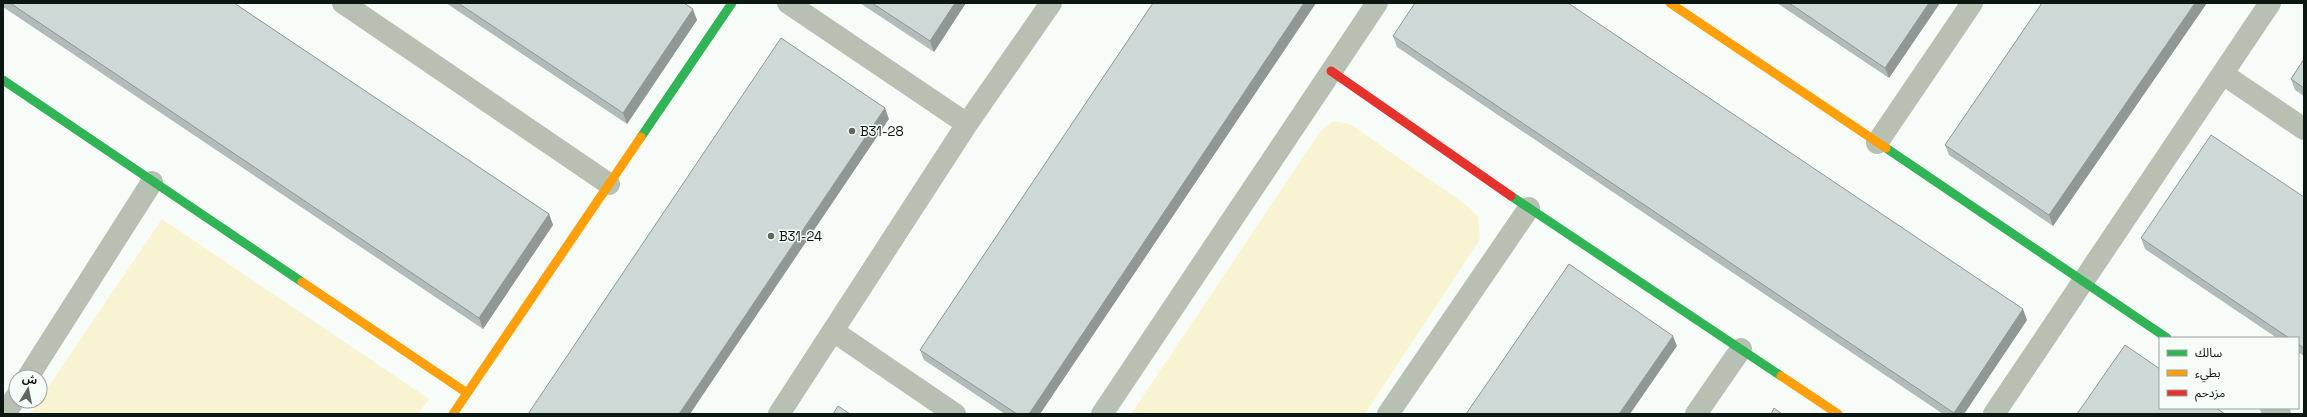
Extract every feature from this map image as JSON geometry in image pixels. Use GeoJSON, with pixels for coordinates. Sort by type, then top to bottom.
{"type":"FeatureCollection","features":[{"type":"Feature","properties":{"kind":"street"},"geometry":{"type":"LineString","coordinates":[[343,3],[609,184]]}},
{"type":"Feature","properties":{"kind":"street"},"geometry":{"type":"LineString","coordinates":[[453,414],[732,3]]}},
{"type":"Feature","properties":{"kind":"street"},"geometry":{"type":"LineString","coordinates":[[788,3],[967,124]]}},
{"type":"Feature","properties":{"kind":"street"},"geometry":{"type":"LineString","coordinates":[[779,414],[967,124],[1051,3]]}},
{"type":"Feature","properties":{"kind":"street"},"geometry":{"type":"LineString","coordinates":[[1102,414],[1377,3]]}},
{"type":"Feature","properties":{"kind":"street"},"geometry":{"type":"LineString","coordinates":[[1670,3],[2166,337]]}},
{"type":"Feature","properties":{"kind":"street"},"geometry":{"type":"LineString","coordinates":[[1877,143],[1972,3]]}},
{"type":"Feature","properties":{"kind":"street"},"geometry":{"type":"LineString","coordinates":[[1994,414],[2270,3]]}},
{"type":"Feature","properties":{"kind":"street"},"geometry":{"type":"LineString","coordinates":[[1331,71],[1529,208],[1838,414]]}},
{"type":"Feature","properties":{"kind":"street"},"geometry":{"type":"LineString","coordinates":[[2223,74],[2304,130]]}},
{"type":"Feature","properties":{"kind":"street"},"geometry":{"type":"LineString","coordinates":[[3,80],[152,182],[467,393]]}},
{"type":"Feature","properties":{"kind":"street"},"geometry":{"type":"LineString","coordinates":[[33,369],[152,182]]}},
{"type":"Feature","properties":{"kind":"street"},"geometry":{"type":"LineString","coordinates":[[1388,414],[1529,208]]}},
{"type":"Feature","properties":{"kind":"street"},"geometry":{"type":"LineString","coordinates":[[833,331],[955,414]]}},
{"type":"Feature","properties":{"kind":"street"},"geometry":{"type":"LineString","coordinates":[[1696,414],[1740,349]]}},
{"type":"Feature","properties":{"kind":"shaded area"},"geometry":{"type":"Polygon","coordinates":[[[1333,121],[1350,124],[1466,205],[1478,216],[1480,239],[1365,414],[1131,414],[1320,132],[1333,121]]]}},
{"type":"Feature","properties":{"kind":"shaded area"},"geometry":{"type":"Polygon","coordinates":[[[162,219],[429,399],[418,414],[30,414],[33,409],[48,409],[48,387],[162,219]]]}},
{"type":"Feature","properties":{"kind":"building"},"geometry":{"type":"Polygon","coordinates":[[[10,3],[234,3],[549,214],[479,318],[10,3]]]}},
{"type":"Feature","properties":{"kind":"building"},"geometry":{"type":"Polygon","coordinates":[[[458,3],[684,3],[693,9],[623,113],[458,3]]]}},
{"type":"Feature","properties":{"kind":"building"},"geometry":{"type":"Polygon","coordinates":[[[872,3],[955,3],[930,41],[872,3]]]}},
{"type":"Feature","properties":{"kind":"building"},"geometry":{"type":"Polygon","coordinates":[[[1153,3],[1304,3],[1029,414],[1017,414],[920,350],[1153,3]]]}},
{"type":"Feature","properties":{"kind":"building"},"geometry":{"type":"Polygon","coordinates":[[[1415,3],[1568,3],[2023,309],[1954,413],[1393,36],[1415,3]]]}},
{"type":"Feature","properties":{"kind":"building"},"geometry":{"type":"Polygon","coordinates":[[[1789,3],[1929,3],[1885,68],[1789,3]]]}},
{"type":"Feature","properties":{"kind":"building"},"geometry":{"type":"Polygon","coordinates":[[[2042,3],[2195,3],[2049,215],[1945,145],[2042,3]]]}},
{"type":"Feature","properties":{"kind":"building"},"geometry":{"type":"Polygon","coordinates":[[[781,38],[885,108],[679,414],[528,414],[781,38]]]}},
{"type":"Feature","properties":{"kind":"building"},"geometry":{"type":"Polygon","coordinates":[[[2304,59],[2304,88],[2291,79],[2304,59]]]}},
{"type":"Feature","properties":{"kind":"building"},"geometry":{"type":"Polygon","coordinates":[[[2211,135],[2304,197],[2304,348],[2299,345],[2299,337],[2288,337],[2141,238],[2211,135]]]}},
{"type":"Feature","properties":{"kind":"building"},"geometry":{"type":"Polygon","coordinates":[[[1569,264],[1673,336],[1619,414],[1466,414],[1569,264]]]}},
{"type":"Feature","properties":{"kind":"building"},"geometry":{"type":"Polygon","coordinates":[[[2125,345],[2159,368],[2159,409],[2218,409],[2225,414],[2077,414],[2125,345]]]}},
{"type":"Feature","properties":{"kind":"building"},"geometry":{"type":"Polygon","coordinates":[[[838,406],[850,414],[833,414],[838,406]]]}},
{"type":"Feature","properties":{"kind":"building"},"geometry":{"type":"Polygon","coordinates":[[[1774,408],[1782,414],[1771,414],[1774,408]]]}},
{"type":"Feature","properties":{"kind":"traffic: fast"},"geometry":{"type":"LineString","coordinates":[[641,137],[732,3]]}},
{"type":"Feature","properties":{"kind":"traffic: fast"},"geometry":{"type":"LineString","coordinates":[[3,80],[302,282]]}},
{"type":"Feature","properties":{"kind":"traffic: fast"},"geometry":{"type":"LineString","coordinates":[[1886,148],[2166,337]]}},
{"type":"Feature","properties":{"kind":"traffic: fast"},"geometry":{"type":"LineString","coordinates":[[1511,196],[1781,376]]}},
{"type":"Feature","properties":{"kind":"traffic: slow"},"geometry":{"type":"LineString","coordinates":[[1670,3],[1886,148]]}},
{"type":"Feature","properties":{"kind":"traffic: slow"},"geometry":{"type":"LineString","coordinates":[[453,414],[641,137]]}},
{"type":"Feature","properties":{"kind":"traffic: slow"},"geometry":{"type":"LineString","coordinates":[[302,282],[467,393]]}},
{"type":"Feature","properties":{"kind":"traffic: slow"},"geometry":{"type":"LineString","coordinates":[[1781,376],[1838,414]]}},
{"type":"Feature","properties":{"kind":"traffic: jam"},"geometry":{"type":"LineString","coordinates":[[1331,71],[1511,196]]}},
{"type":"Feature","properties":{"kind":"place","name":"B31-28"},"geometry":{"type":"Point","coordinates":[852,131]}},
{"type":"Feature","properties":{"kind":"place","name":"B31-24"},"geometry":{"type":"Point","coordinates":[771,236]}}]}
